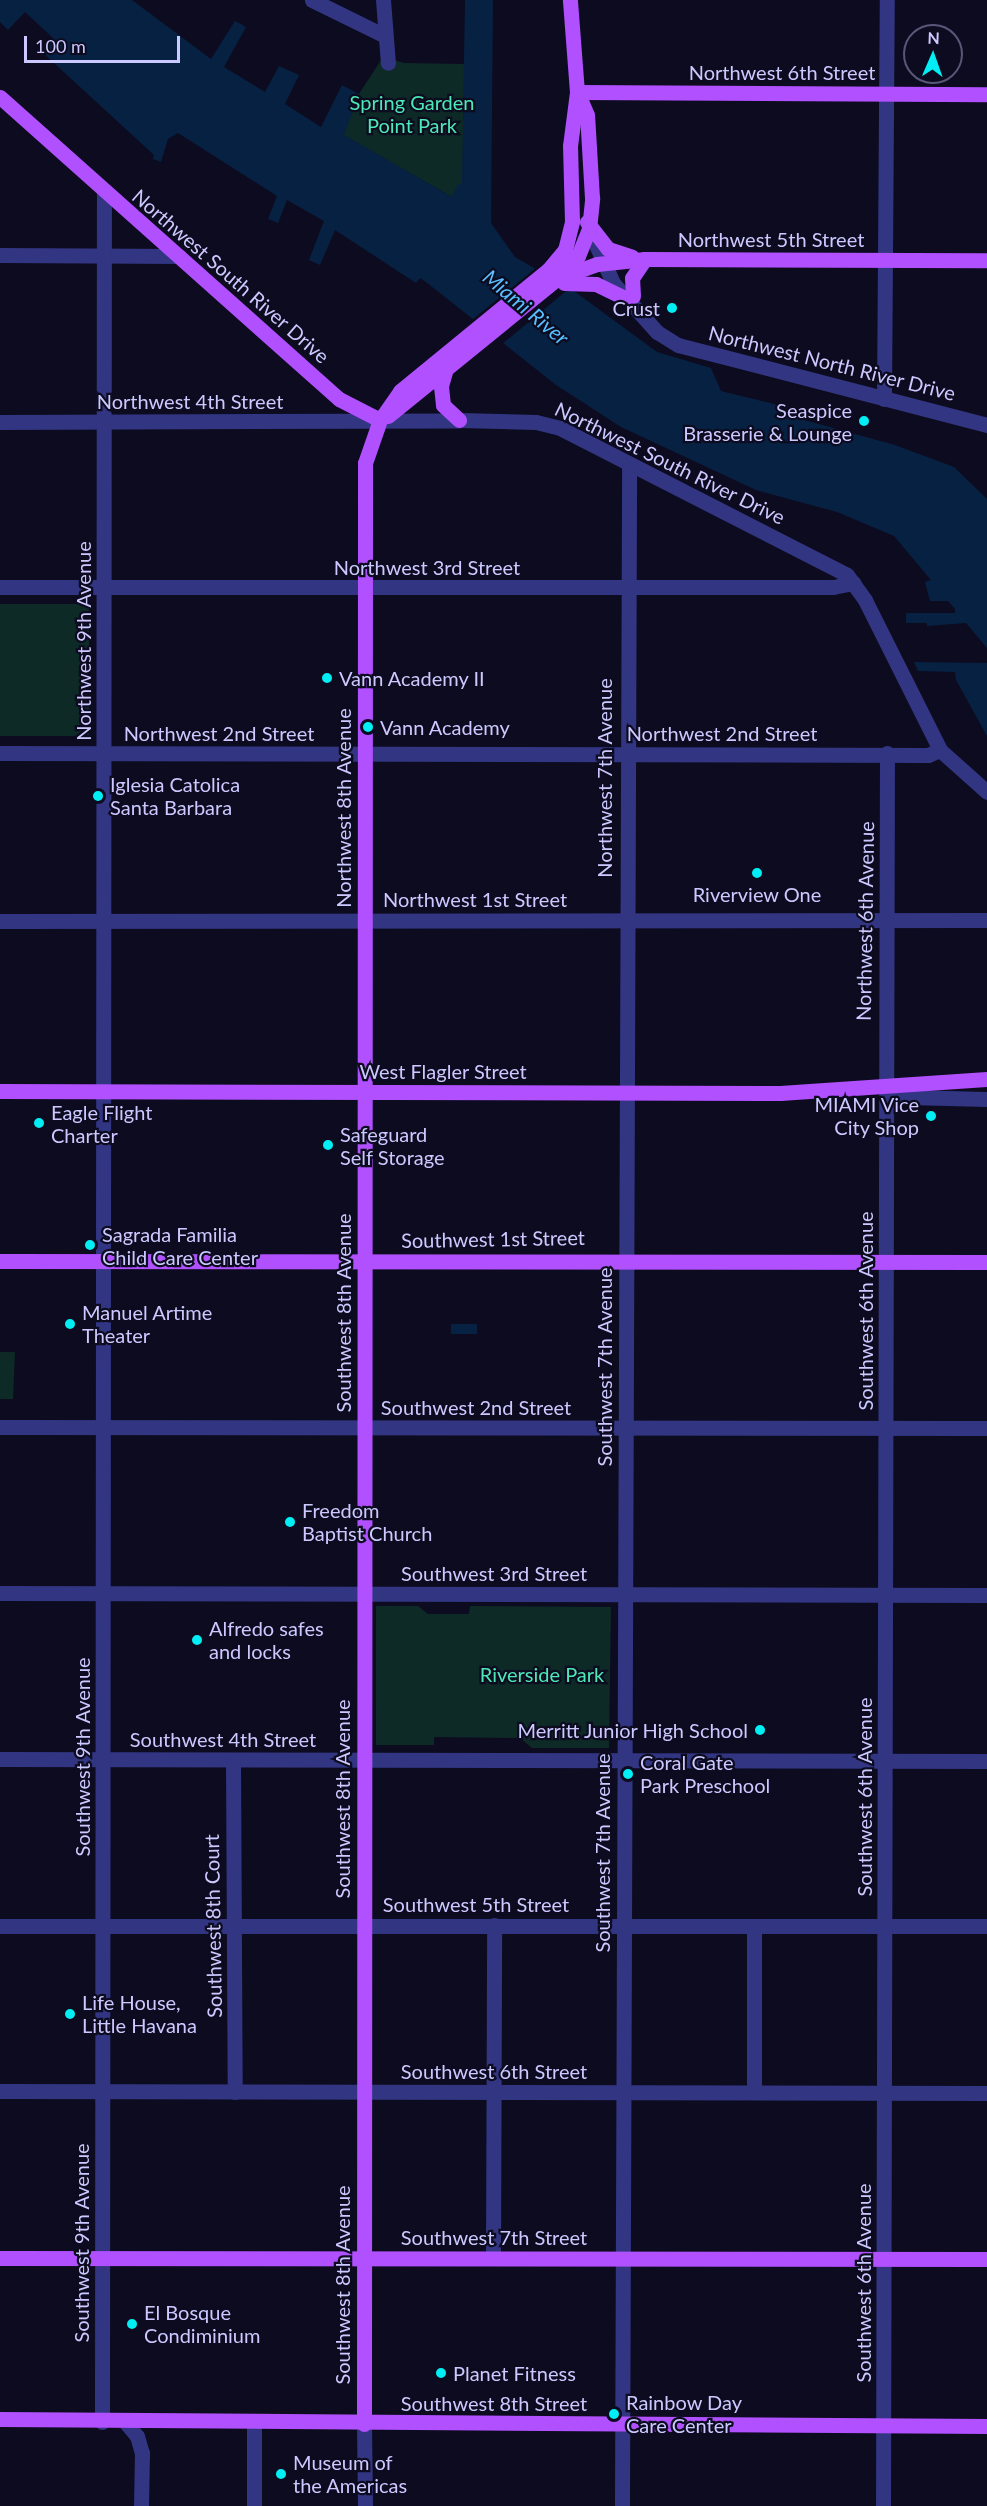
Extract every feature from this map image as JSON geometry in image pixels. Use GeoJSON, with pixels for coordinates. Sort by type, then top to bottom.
{"type":"FeatureCollection","features":[{"type":"Feature","properties":{"kind":"main road"},"geometry":{"type":"LineString","coordinates":[[570,0],[577,93],[573,125],[572,221],[576,267]]}},
{"type":"Feature","properties":{"kind":"main road"},"geometry":{"type":"LineString","coordinates":[[576,267],[589,229],[592,198],[587,115],[577,93]]}},
{"type":"Feature","properties":{"kind":"main road","name":"Northwest 6th Street"},"geometry":{"type":"LineString","coordinates":[[577,93],[987,94]]}},
{"type":"Feature","properties":{"kind":"main road","name":"Northwest South River Drive"},"geometry":{"type":"LineString","coordinates":[[0,97],[339,399],[380,420]]}},
{"type":"Feature","properties":{"kind":"main road"},"geometry":{"type":"LineString","coordinates":[[380,420],[400,391],[458,352],[548,270],[576,267],[629,297],[632,278],[645,259],[614,252],[589,229],[584,216],[573,125]]}},
{"type":"Feature","properties":{"kind":"main road","name":"Northwest 5th Street"},"geometry":{"type":"LineString","coordinates":[[458,352],[576,267],[645,259],[987,260]]}},
{"type":"Feature","properties":{"kind":"main road"},"geometry":{"type":"LineString","coordinates":[[458,352],[445,372],[441,386],[443,405],[459,420]]}},
{"type":"Feature","properties":{"kind":"main road"},"geometry":{"type":"LineString","coordinates":[[380,420],[445,372]]}},
{"type":"Feature","properties":{"kind":"main road","name":"Northwest 8th Avenue"},"geometry":{"type":"LineString","coordinates":[[364,1091],[365,463],[380,420]]}},
{"type":"Feature","properties":{"kind":"main road","name":"West Flagler Street"},"geometry":{"type":"LineString","coordinates":[[0,1091],[625,1092],[886,1088],[987,1079]]}},
{"type":"Feature","properties":{"kind":"main road","name":"Southwest 8th Avenue"},"geometry":{"type":"LineString","coordinates":[[364,1091],[364,2424]]}},
{"type":"Feature","properties":{"kind":"main road","name":"Southwest 1st Street"},"geometry":{"type":"LineString","coordinates":[[0,1261],[624,1259],[987,1262]]}},
{"type":"Feature","properties":{"kind":"main road","name":"Southwest 7th Street"},"geometry":{"type":"LineString","coordinates":[[0,2258],[987,2259]]}},
{"type":"Feature","properties":{"kind":"main road","name":"Southwest 8th Street"},"geometry":{"type":"LineString","coordinates":[[0,2420],[254,2424],[987,2426]]}},
{"type":"Feature","properties":{"kind":"street"},"geometry":{"type":"LineString","coordinates":[[312,0],[383,35]]}},
{"type":"Feature","properties":{"kind":"street"},"geometry":{"type":"LineString","coordinates":[[383,0],[383,35],[388,63]]}},
{"type":"Feature","properties":{"kind":"street"},"geometry":{"type":"LineString","coordinates":[[884,399],[886,0]]}},
{"type":"Feature","properties":{"kind":"street","name":"Northwest 9th Avenue"},"geometry":{"type":"LineString","coordinates":[[103,1091],[104,192]]}},
{"type":"Feature","properties":{"kind":"street","name":"Northwest North River Drive"},"geometry":{"type":"LineString","coordinates":[[589,229],[604,263],[605,271],[668,338],[691,349],[987,425]]}},
{"type":"Feature","properties":{"kind":"street"},"geometry":{"type":"LineString","coordinates":[[0,255],[179,256]]}},
{"type":"Feature","properties":{"kind":"street","name":"Northwest 4th Street"},"geometry":{"type":"LineString","coordinates":[[0,422],[380,420]]}},
{"type":"Feature","properties":{"kind":"street","name":"Northwest South River Drive"},"geometry":{"type":"LineString","coordinates":[[380,420],[459,420],[547,424],[831,565],[854,583],[940,750],[987,792]]}},
{"type":"Feature","properties":{"kind":"street","name":"Northwest 7th Avenue"},"geometry":{"type":"LineString","coordinates":[[625,1092],[626,588],[629,464]]}},
{"type":"Feature","properties":{"kind":"street","name":"Northwest 3rd Street"},"geometry":{"type":"LineString","coordinates":[[0,587],[626,588],[833,587],[854,583]]}},
{"type":"Feature","properties":{"kind":"street","name":"Northwest 2nd Street"},"geometry":{"type":"LineString","coordinates":[[0,753],[887,753],[928,755],[940,750]]}},
{"type":"Feature","properties":{"kind":"street","name":"Northwest 6th Avenue"},"geometry":{"type":"LineString","coordinates":[[886,1088],[887,753]]}},
{"type":"Feature","properties":{"kind":"street","name":"Northwest 1st Street"},"geometry":{"type":"LineString","coordinates":[[0,921],[103,919],[987,920]]}},
{"type":"Feature","properties":{"kind":"street","name":"West Flagler Street"},"geometry":{"type":"LineString","coordinates":[[886,1088],[907,1097],[987,1099]]}},
{"type":"Feature","properties":{"kind":"street","name":"Southwest 6th Avenue"},"geometry":{"type":"LineString","coordinates":[[883,2506],[886,1088]]}},
{"type":"Feature","properties":{"kind":"street","name":"Southwest 9th Avenue"},"geometry":{"type":"LineString","coordinates":[[102,2422],[103,1091]]}},
{"type":"Feature","properties":{"kind":"street","name":"Southwest 7th Avenue"},"geometry":{"type":"LineString","coordinates":[[622,2506],[625,1092]]}},
{"type":"Feature","properties":{"kind":"street","name":"Southwest 2nd Street"},"geometry":{"type":"LineString","coordinates":[[0,1427],[987,1428]]}},
{"type":"Feature","properties":{"kind":"street","name":"Southwest 3rd Street"},"geometry":{"type":"LineString","coordinates":[[0,1593],[987,1595]]}},
{"type":"Feature","properties":{"kind":"street","name":"Southwest 4th Street"},"geometry":{"type":"LineString","coordinates":[[0,1759],[987,1761]]}},
{"type":"Feature","properties":{"kind":"street","name":"Southwest 8th Court"},"geometry":{"type":"LineString","coordinates":[[233,1760],[236,2092]]}},
{"type":"Feature","properties":{"kind":"street"},"geometry":{"type":"LineString","coordinates":[[493,2258],[494,1925]]}},
{"type":"Feature","properties":{"kind":"street","name":"Southwest 5th Street"},"geometry":{"type":"LineString","coordinates":[[0,1926],[987,1926]]}},
{"type":"Feature","properties":{"kind":"street"},"geometry":{"type":"LineString","coordinates":[[754,1926],[754,2092]]}},
{"type":"Feature","properties":{"kind":"street","name":"Southwest 6th Street"},"geometry":{"type":"LineString","coordinates":[[0,2091],[987,2093]]}},
{"type":"Feature","properties":{"kind":"street"},"geometry":{"type":"LineString","coordinates":[[126,2423],[142,2452],[141,2506]]}},
{"type":"Feature","properties":{"kind":"street"},"geometry":{"type":"LineString","coordinates":[[254,2424],[254,2506]]}},
{"type":"Feature","properties":{"kind":"street","name":"Southwest 8th Avenue"},"geometry":{"type":"LineString","coordinates":[[364,2424],[365,2506]]}},
{"type":"Feature","properties":{"kind":"green space","name":"Spring Garden Point Park"},"geometry":{"type":"Polygon","coordinates":[[[383,57],[404,63],[465,64],[462,184],[452,197],[343,135],[359,94],[383,57]]]}},
{"type":"Feature","properties":{"kind":"green space"},"geometry":{"type":"Polygon","coordinates":[[[0,604],[89,604],[89,736],[0,736],[0,604]]]}},
{"type":"Feature","properties":{"kind":"green space"},"geometry":{"type":"Polygon","coordinates":[[[0,1352],[15,1352],[13,1399],[0,1399],[0,1352]]]}},
{"type":"Feature","properties":{"kind":"green space","name":"Riverside Park"},"geometry":{"type":"Polygon","coordinates":[[[376,1606],[418,1606],[428,1614],[469,1614],[470,1606],[611,1607],[609,1748],[532,1748],[520,1738],[434,1737],[434,1745],[376,1745],[376,1606]]]}},
{"type":"Feature","properties":{"kind":"water","name":"Miami River"},"geometry":{"type":"Polygon","coordinates":[[[0,0],[132,0],[211,59],[235,21],[246,27],[224,67],[265,92],[279,66],[299,75],[285,104],[321,127],[342,85],[359,94],[344,135],[452,197],[458,184],[462,184],[465,0],[493,0],[491,223],[515,257],[574,291],[657,352],[711,368],[721,391],[778,405],[779,413],[895,445],[954,467],[987,499],[987,648],[966,623],[927,626],[927,623],[906,623],[906,613],[955,613],[955,609],[948,601],[930,601],[925,582],[931,580],[894,536],[837,512],[756,490],[621,427],[556,385],[426,282],[420,278],[416,283],[335,230],[320,265],[309,260],[324,221],[287,200],[278,223],[268,219],[277,196],[178,133],[168,139],[161,162],[153,159],[154,155],[42,52],[53,38],[25,12],[8,30],[0,22],[0,0]]]}},
{"type":"Feature","properties":{"kind":"water"},"geometry":{"type":"Polygon","coordinates":[[[914,662],[987,663],[987,736],[956,680],[955,672],[918,671],[914,662]]]}},
{"type":"Feature","properties":{"kind":"water"},"geometry":{"type":"Polygon","coordinates":[[[451,1324],[477,1324],[477,1334],[451,1334],[451,1324]]]}},
{"type":"Feature","properties":{"kind":"pier"},"geometry":{"type":"Polygon","coordinates":[[[537,267],[575,289],[565,292],[501,345],[472,320],[537,267]]]}},
{"type":"Feature","properties":{"kind":"place","name":"Crust"},"geometry":{"type":"Point","coordinates":[672,308]}},
{"type":"Feature","properties":{"kind":"place","name":"Seaspice Brasserie & Lounge"},"geometry":{"type":"Point","coordinates":[864,421]}},
{"type":"Feature","properties":{"kind":"place","name":"Vann Academy II"},"geometry":{"type":"Point","coordinates":[327,678]}},
{"type":"Feature","properties":{"kind":"place","name":"Vann Academy"},"geometry":{"type":"Point","coordinates":[368,727]}},
{"type":"Feature","properties":{"kind":"place","name":"Iglesia Catolica Santa Barbara"},"geometry":{"type":"Point","coordinates":[98,796]}},
{"type":"Feature","properties":{"kind":"place","name":"Riverview One"},"geometry":{"type":"Point","coordinates":[757,873]}},
{"type":"Feature","properties":{"kind":"place","name":"MIAMI Vice City Shop"},"geometry":{"type":"Point","coordinates":[931,1116]}},
{"type":"Feature","properties":{"kind":"place","name":"Eagle Flight Charter"},"geometry":{"type":"Point","coordinates":[39,1123]}},
{"type":"Feature","properties":{"kind":"place","name":"Safeguard Self Storage"},"geometry":{"type":"Point","coordinates":[328,1145]}},
{"type":"Feature","properties":{"kind":"place","name":"Sagrada Familia Child Care Center"},"geometry":{"type":"Point","coordinates":[90,1245]}},
{"type":"Feature","properties":{"kind":"place","name":"Manuel Artime Theater"},"geometry":{"type":"Point","coordinates":[70,1324]}},
{"type":"Feature","properties":{"kind":"place","name":"Freedom Baptist Church"},"geometry":{"type":"Point","coordinates":[290,1522]}},
{"type":"Feature","properties":{"kind":"place","name":"Alfredo safes and locks"},"geometry":{"type":"Point","coordinates":[197,1640]}},
{"type":"Feature","properties":{"kind":"place","name":"Merritt Junior High School"},"geometry":{"type":"Point","coordinates":[760,1730]}},
{"type":"Feature","properties":{"kind":"place","name":"Coral Gate Park Preschool"},"geometry":{"type":"Point","coordinates":[628,1774]}},
{"type":"Feature","properties":{"kind":"place","name":"Life House, Little Havana"},"geometry":{"type":"Point","coordinates":[70,2014]}},
{"type":"Feature","properties":{"kind":"place","name":"El Bosque Condiminium"},"geometry":{"type":"Point","coordinates":[132,2324]}},
{"type":"Feature","properties":{"kind":"place","name":"Planet Fitness"},"geometry":{"type":"Point","coordinates":[441,2373]}},
{"type":"Feature","properties":{"kind":"place","name":"Rainbow Day Care Center"},"geometry":{"type":"Point","coordinates":[614,2414]}},
{"type":"Feature","properties":{"kind":"place","name":"Museum of the Americas"},"geometry":{"type":"Point","coordinates":[281,2474]}}]}
